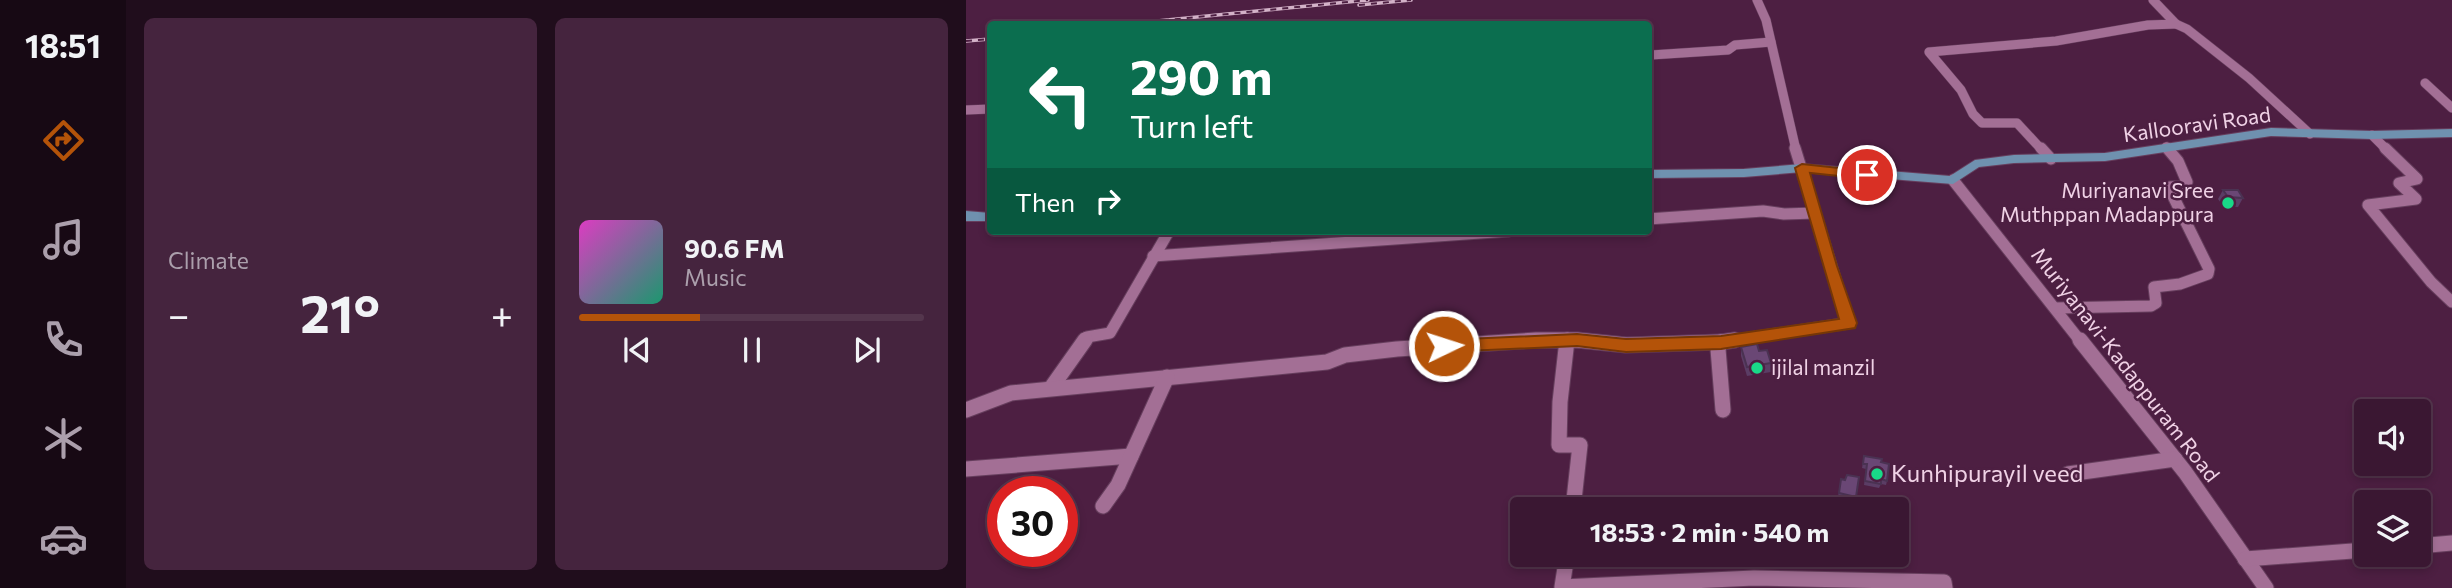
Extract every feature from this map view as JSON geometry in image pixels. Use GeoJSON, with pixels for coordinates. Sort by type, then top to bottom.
{"type":"FeatureCollection","features":[{"type":"Feature","properties":{"kind":"main road","name":"Kallooravi Road"},"geometry":{"type":"LineString","coordinates":[[1953,180],[1975,164],[2014,159],[2105,157],[2270,132],[2372,135],[2452,133]]}},
{"type":"Feature","properties":{"kind":"main road"},"geometry":{"type":"LineString","coordinates":[[1652,173],[1744,173],[1802,168],[1953,180]]}},
{"type":"Feature","properties":{"kind":"main road"},"geometry":{"type":"LineString","coordinates":[[966,216],[987,217]]}},
{"type":"Feature","properties":{"kind":"street"},"geometry":{"type":"LineString","coordinates":[[966,410],[1011,393],[1051,387],[1327,362],[1346,355],[1397,349],[1567,340],[1626,345],[1721,342],[1849,323],[1791,134],[1771,42],[1757,0]]}},
{"type":"Feature","properties":{"kind":"street"},"geometry":{"type":"LineString","coordinates":[[2152,0],[2176,24],[2188,29],[2249,79],[2310,134]]}},
{"type":"Feature","properties":{"kind":"street"},"geometry":{"type":"LineString","coordinates":[[2051,159],[2017,123],[1982,123],[1973,114],[1961,90],[1929,52],[2056,41],[2148,25],[2176,24]]}},
{"type":"Feature","properties":{"kind":"street"},"geometry":{"type":"LineString","coordinates":[[1652,55],[1728,50],[1735,46],[1771,42]]}},
{"type":"Feature","properties":{"kind":"street"},"geometry":{"type":"LineString","coordinates":[[2425,83],[2452,108]]}},
{"type":"Feature","properties":{"kind":"street"},"geometry":{"type":"LineString","coordinates":[[966,110],[987,109]]}},
{"type":"Feature","properties":{"kind":"street"},"geometry":{"type":"LineString","coordinates":[[2372,135],[2417,179],[2399,183],[2416,199],[2368,205],[2431,282],[2452,302]]}},
{"type":"Feature","properties":{"kind":"street"},"geometry":{"type":"LineString","coordinates":[[2056,308],[2155,305],[2154,287],[2180,284],[2208,274],[2209,269],[2170,190],[2171,187],[2184,186],[2187,183],[2178,161],[2166,147]]}},
{"type":"Feature","properties":{"kind":"street","name":"Muriyanavi-Kadappuram Road"},"geometry":{"type":"LineString","coordinates":[[1953,180],[2175,459],[2266,588]]}},
{"type":"Feature","properties":{"kind":"street"},"geometry":{"type":"LineString","coordinates":[[1652,219],[1763,211],[1784,214],[1815,212]]}},
{"type":"Feature","properties":{"kind":"street"},"geometry":{"type":"LineString","coordinates":[[1051,387],[1087,337],[1110,333],[1167,235]]}},
{"type":"Feature","properties":{"kind":"street"},"geometry":{"type":"LineString","coordinates":[[1153,257],[1454,235]]}},
{"type":"Feature","properties":{"kind":"street"},"geometry":{"type":"LineString","coordinates":[[1567,340],[1560,402],[1559,445],[1580,445],[1574,497]]}},
{"type":"Feature","properties":{"kind":"street"},"geometry":{"type":"LineString","coordinates":[[1721,342],[1718,349],[1723,410]]}},
{"type":"Feature","properties":{"kind":"street"},"geometry":{"type":"LineString","coordinates":[[1103,506],[1118,485],[1167,377]]}},
{"type":"Feature","properties":{"kind":"street"},"geometry":{"type":"LineString","coordinates":[[966,470],[1131,456]]}},
{"type":"Feature","properties":{"kind":"street"},"geometry":{"type":"LineString","coordinates":[[2068,474],[2175,459]]}},
{"type":"Feature","properties":{"kind":"street"},"geometry":{"type":"LineString","coordinates":[[2431,545],[2452,543]]}},
{"type":"Feature","properties":{"kind":"street"},"geometry":{"type":"LineString","coordinates":[[2245,559],[2354,551]]}},
{"type":"Feature","properties":{"kind":"street"},"geometry":{"type":"LineString","coordinates":[[1565,567],[1562,587],[1754,578],[1944,582],[1945,588]]}},
{"type":"Feature","properties":{"kind":"building"},"geometry":{"type":"Polygon","coordinates":[[[2223,190],[2238,190],[2243,198],[2228,197],[2223,190]]]}},
{"type":"Feature","properties":{"kind":"building"},"geometry":{"type":"Polygon","coordinates":[[[1757,344],[1759,351],[1767,350],[1771,363],[1747,367],[1741,347],[1757,344]]]}},
{"type":"Feature","properties":{"kind":"building","name":"Kunhipurayil veed"},"geometry":{"type":"Polygon","coordinates":[[[1864,456],[1882,459],[1881,462],[1889,464],[1887,481],[1881,479],[1881,484],[1865,481],[1867,464],[1863,464],[1864,456]]]}},
{"type":"Feature","properties":{"kind":"building"},"geometry":{"type":"Polygon","coordinates":[[[1847,475],[1859,477],[1856,497],[1839,493],[1841,479],[1845,480],[1847,475]]]}},
{"type":"Feature","properties":{"kind":"railway"},"geometry":{"type":"LineString","coordinates":[[1157,21],[1368,0]]}},
{"type":"Feature","properties":{"kind":"railway"},"geometry":{"type":"LineString","coordinates":[[1359,5],[1411,0]]}},
{"type":"Feature","properties":{"kind":"railway"},"geometry":{"type":"LineString","coordinates":[[966,41],[987,39]]}},
{"type":"Feature","properties":{"kind":"place","name":"Muriyanavi Sree Muthppan Madappura"},"geometry":{"type":"Point","coordinates":[2228,203]}},
{"type":"Feature","properties":{"kind":"place","name":"ijilal manzil"},"geometry":{"type":"Point","coordinates":[1757,368]}},
{"type":"Feature","properties":{"kind":"place","name":"Kunhipurayil veed"},"geometry":{"type":"Point","coordinates":[1877,474]}},
{"type":"Feature","properties":{"kind":"route"},"geometry":{"type":"LineString","coordinates":[[1444,346],[1536,340],[1577,340],[1626,345],[1721,342],[1849,323],[1829,266],[1802,168],[1867,175]]}}]}
